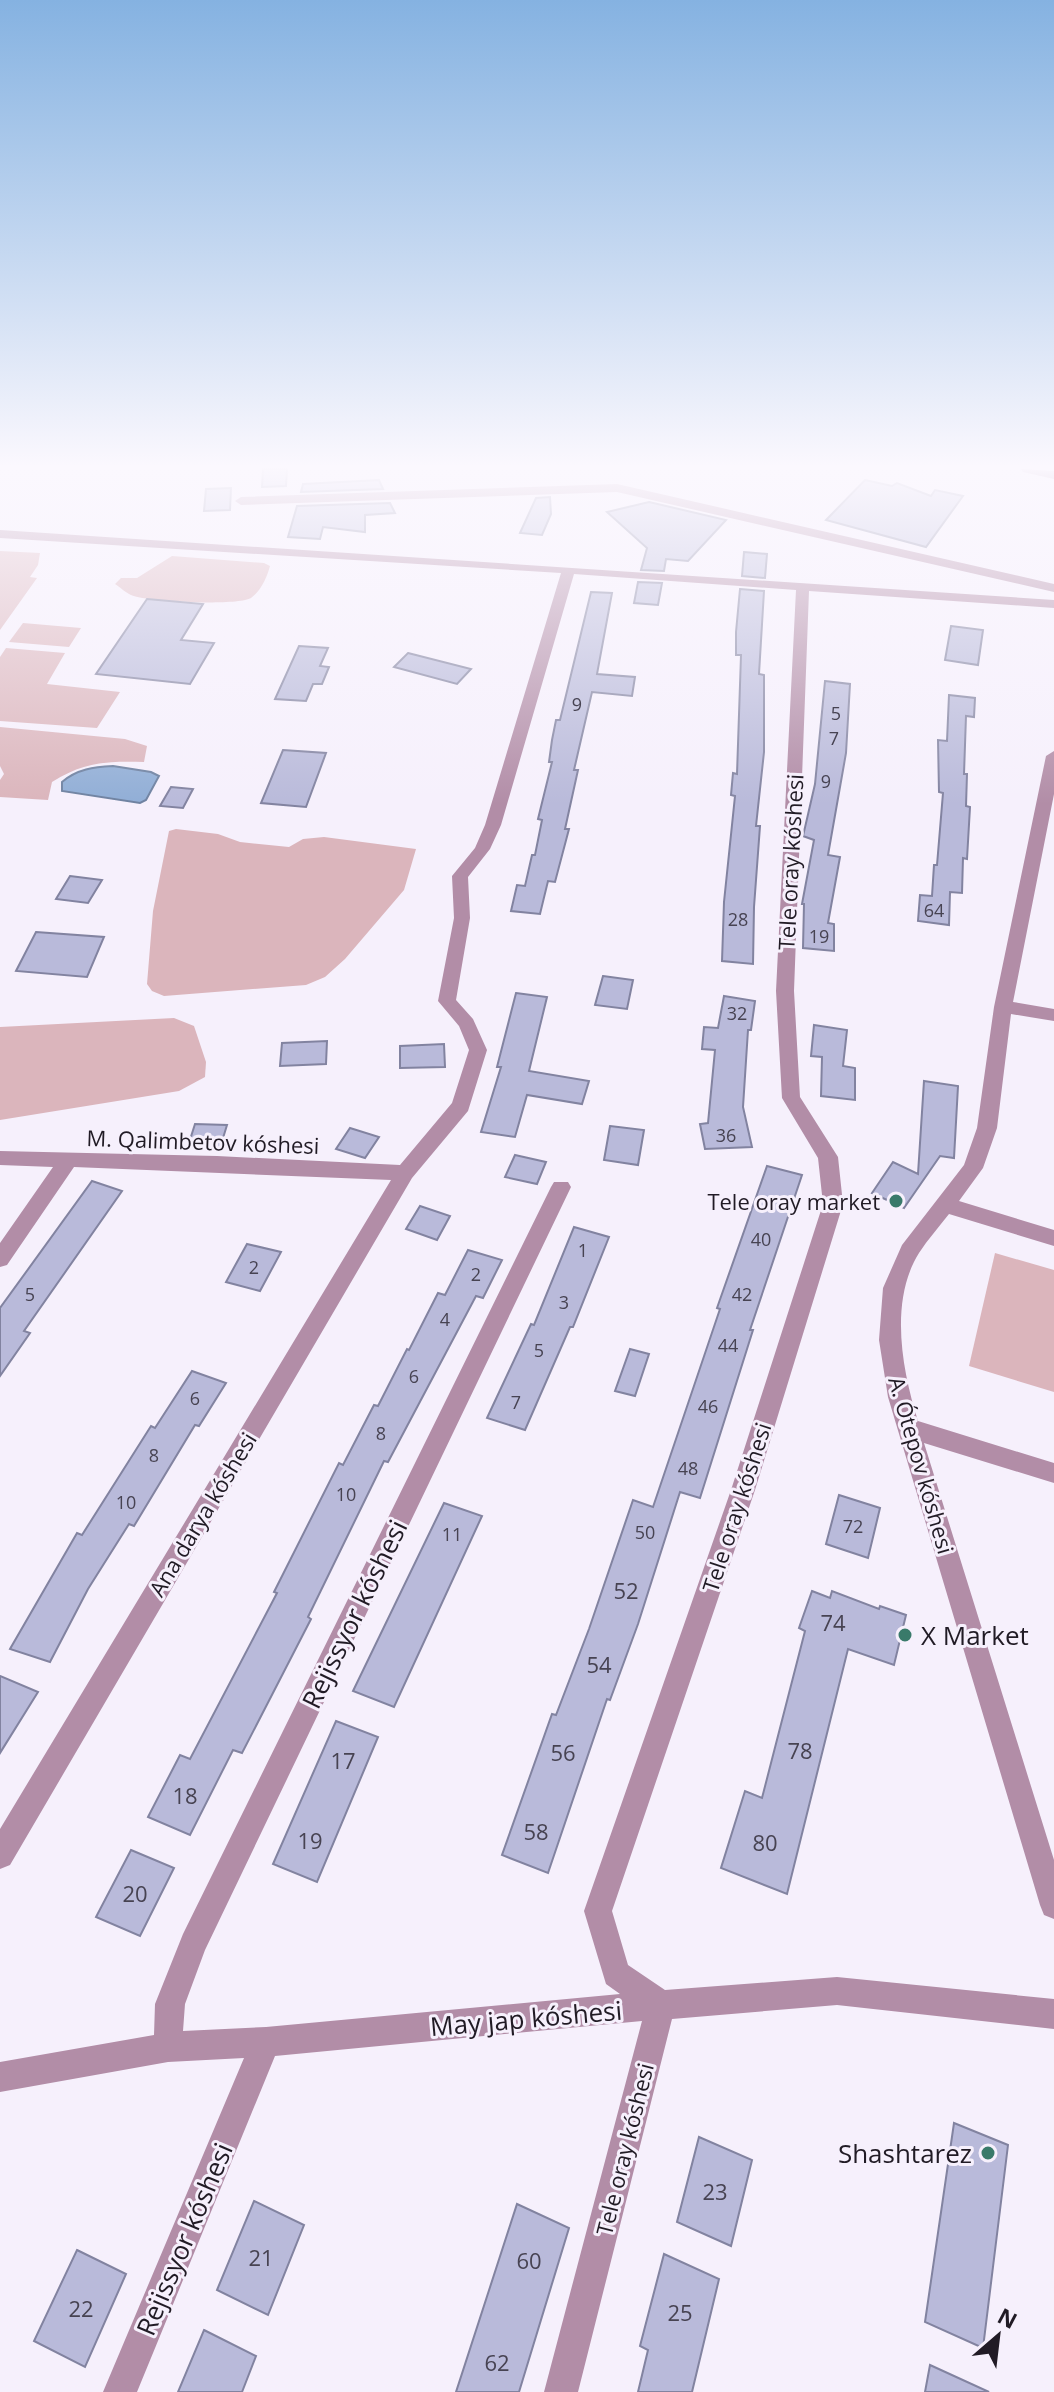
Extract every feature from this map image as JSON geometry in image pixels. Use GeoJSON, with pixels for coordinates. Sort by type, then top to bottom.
{"type":"FeatureCollection","features":[{"type":"Feature","properties":{"kind":"street","name":"Ana darya kóshesi"},"geometry":{"type":"LineString","coordinates":[[0,1855],[405,1173],[461,1106],[478,1050],[467,1023],[447,1001],[462,918],[460,876],[482,849],[493,825],[565,581]]}},
{"type":"Feature","properties":{"kind":"street"},"geometry":{"type":"LineString","coordinates":[[709,581],[1054,604]]}},
{"type":"Feature","properties":{"kind":"street"},"geometry":{"type":"LineString","coordinates":[[1022,581],[1054,588]]}},
{"type":"Feature","properties":{"kind":"street","name":"Tele oray kóshesi"},"geometry":{"type":"LineString","coordinates":[[561,2392],[661,2005],[616,1974],[598,1911],[743,1490],[833,1204],[828,1157],[791,1098],[785,991],[803,587]]}},
{"type":"Feature","properties":{"kind":"street","name":"A. Ótepov kóshesi"},"geometry":{"type":"LineString","coordinates":[[1054,756],[1048,813],[1003,1007],[987,1128],[973,1168],[909,1251],[894,1288],[890,1340],[899,1397],[1054,1905]]}},
{"type":"Feature","properties":{"kind":"street"},"geometry":{"type":"LineString","coordinates":[[1003,1007],[1054,1015]]}},
{"type":"Feature","properties":{"kind":"street","name":"M. Qalimbetov kóshesi"},"geometry":{"type":"LineString","coordinates":[[0,1158],[217,1163],[405,1173]]}},
{"type":"Feature","properties":{"kind":"street"},"geometry":{"type":"LineString","coordinates":[[0,1259],[68,1161]]}},
{"type":"Feature","properties":{"kind":"street","name":"Rejissyor kóshesi"},"geometry":{"type":"LineString","coordinates":[[168,2047],[170,2004],[193,1944],[561,1187]]}},
{"type":"Feature","properties":{"kind":"street"},"geometry":{"type":"LineString","coordinates":[[946,1205],[1054,1238]]}},
{"type":"Feature","properties":{"kind":"street"},"geometry":{"type":"LineString","coordinates":[[908,1428],[1054,1473]]}},
{"type":"Feature","properties":{"kind":"street","name":"May jap kóshesi"},"geometry":{"type":"LineString","coordinates":[[0,2077],[168,2047],[266,2042],[837,1991],[1054,2014]]}},
{"type":"Feature","properties":{"kind":"street","name":"Rejissyor kóshesi"},"geometry":{"type":"LineString","coordinates":[[120,2392],[266,2042]]}},
{"type":"Feature","properties":{"kind":"shaded area"},"geometry":{"type":"Polygon","coordinates":[[[0,581],[35,581],[0,630],[0,581]]]}},
{"type":"Feature","properties":{"kind":"shaded area"},"geometry":{"type":"Polygon","coordinates":[[[118,581],[264,581],[251,598],[211,602],[154,600],[131,595],[115,584],[118,581]]]}},
{"type":"Feature","properties":{"kind":"shaded area"},"geometry":{"type":"Polygon","coordinates":[[[23,623],[81,628],[69,647],[9,642],[23,623]]]}},
{"type":"Feature","properties":{"kind":"shaded area"},"geometry":{"type":"Polygon","coordinates":[[[6,648],[65,653],[47,684],[120,692],[97,728],[0,721],[0,657],[6,648]]]}},
{"type":"Feature","properties":{"kind":"shaded area"},"geometry":{"type":"Polygon","coordinates":[[[0,727],[125,739],[147,746],[144,762],[96,764],[64,775],[52,782],[48,800],[0,797],[0,780],[4,774],[0,766],[0,727]]]}},
{"type":"Feature","properties":{"kind":"shaded area"},"geometry":{"type":"Polygon","coordinates":[[[176,829],[218,834],[240,842],[289,847],[303,839],[324,837],[416,849],[404,890],[345,959],[325,977],[306,985],[164,996],[152,991],[147,984],[153,911],[169,831],[176,829]]]}},
{"type":"Feature","properties":{"kind":"shaded area"},"geometry":{"type":"Polygon","coordinates":[[[174,1018],[194,1026],[206,1062],[205,1077],[179,1091],[0,1120],[0,1027],[174,1018]]]}},
{"type":"Feature","properties":{"kind":"shaded area"},"geometry":{"type":"Polygon","coordinates":[[[995,1253],[1054,1270],[1054,1392],[969,1366],[995,1253]]]}},
{"type":"Feature","properties":{"kind":"water"},"geometry":{"type":"Polygon","coordinates":[[[113,766],[159,776],[146,800],[140,803],[62,791],[62,782],[80,771],[113,766]]]}},
{"type":"Feature","properties":{"kind":"building"},"geometry":{"type":"Polygon","coordinates":[[[638,582],[662,583],[658,605],[634,603],[638,582]]]}},
{"type":"Feature","properties":{"kind":"building"},"geometry":{"type":"Polygon","coordinates":[[[740,589],[764,591],[759,674],[764,675],[764,752],[756,826],[760,826],[753,964],[722,961],[724,902],[735,796],[731,795],[733,773],[737,774],[741,655],[736,655],[736,632],[740,589]]]}},
{"type":"Feature","properties":{"kind":"building"},"geometry":{"type":"Polygon","coordinates":[[[591,592],[612,593],[597,674],[635,677],[632,696],[592,692],[574,770],[578,770],[565,829],[569,829],[555,882],[548,881],[540,914],[511,911],[517,885],[525,886],[532,855],[535,855],[542,820],[538,819],[552,762],[549,762],[556,720],[560,720],[591,592]]]}},
{"type":"Feature","properties":{"kind":"building"},"geometry":{"type":"Polygon","coordinates":[[[147,599],[203,604],[181,640],[214,643],[190,684],[96,674],[147,599]]]}},
{"type":"Feature","properties":{"kind":"building"},"geometry":{"type":"Polygon","coordinates":[[[951,626],[983,630],[978,665],[945,660],[951,626]]]}},
{"type":"Feature","properties":{"kind":"building"},"geometry":{"type":"Polygon","coordinates":[[[299,646],[328,648],[320,666],[329,667],[322,684],[313,684],[306,701],[275,699],[299,646]]]}},
{"type":"Feature","properties":{"kind":"building"},"geometry":{"type":"Polygon","coordinates":[[[408,653],[471,669],[457,684],[394,667],[408,653]]]}},
{"type":"Feature","properties":{"kind":"building"},"geometry":{"type":"Polygon","coordinates":[[[825,681],[850,684],[846,753],[828,855],[840,857],[828,923],[834,924],[834,951],[803,948],[802,904],[814,840],[803,836],[815,784],[825,681]]]}},
{"type":"Feature","properties":{"kind":"building"},"geometry":{"type":"Polygon","coordinates":[[[949,695],[975,698],[974,717],[966,716],[964,774],[967,774],[966,806],[970,807],[967,859],[963,858],[962,893],[950,892],[949,925],[918,921],[920,895],[932,896],[934,865],[937,865],[943,793],[939,792],[938,740],[947,741],[949,695]]]}},
{"type":"Feature","properties":{"kind":"building"},"geometry":{"type":"Polygon","coordinates":[[[283,750],[326,753],[306,807],[261,803],[283,750]]]}},
{"type":"Feature","properties":{"kind":"building"},"geometry":{"type":"Polygon","coordinates":[[[171,787],[193,789],[183,808],[160,806],[171,787]]]}},
{"type":"Feature","properties":{"kind":"building"},"geometry":{"type":"Polygon","coordinates":[[[70,876],[102,880],[88,903],[56,899],[70,876]]]}},
{"type":"Feature","properties":{"kind":"building"},"geometry":{"type":"Polygon","coordinates":[[[36,932],[104,937],[87,977],[16,971],[36,932]]]}},
{"type":"Feature","properties":{"kind":"building"},"geometry":{"type":"Polygon","coordinates":[[[603,976],[633,980],[627,1009],[595,1005],[603,976]]]}},
{"type":"Feature","properties":{"kind":"building"},"geometry":{"type":"Polygon","coordinates":[[[516,993],[547,997],[529,1071],[589,1081],[582,1104],[527,1095],[515,1137],[481,1132],[501,1067],[497,1067],[516,993]]]}},
{"type":"Feature","properties":{"kind":"building"},"geometry":{"type":"Polygon","coordinates":[[[724,996],[755,1001],[751,1030],[748,1030],[743,1107],[752,1147],[705,1149],[700,1124],[708,1123],[715,1050],[702,1049],[704,1027],[718,1028],[724,996]]]}},
{"type":"Feature","properties":{"kind":"building"},"geometry":{"type":"Polygon","coordinates":[[[814,1025],[847,1030],[843,1066],[855,1068],[855,1100],[821,1096],[822,1057],[811,1056],[814,1025]]]}},
{"type":"Feature","properties":{"kind":"building"},"geometry":{"type":"Polygon","coordinates":[[[327,1041],[326,1064],[280,1066],[282,1043],[327,1041]]]}},
{"type":"Feature","properties":{"kind":"building"},"geometry":{"type":"Polygon","coordinates":[[[444,1044],[445,1067],[400,1068],[400,1046],[444,1044]]]}},
{"type":"Feature","properties":{"kind":"building"},"geometry":{"type":"Polygon","coordinates":[[[924,1081],[958,1086],[954,1158],[940,1156],[904,1208],[872,1193],[893,1162],[918,1174],[924,1081]]]}},
{"type":"Feature","properties":{"kind":"building"},"geometry":{"type":"Polygon","coordinates":[[[195,1124],[227,1125],[220,1148],[188,1146],[195,1124]]]}},
{"type":"Feature","properties":{"kind":"building"},"geometry":{"type":"Polygon","coordinates":[[[610,1126],[644,1130],[638,1165],[604,1160],[610,1126]]]}},
{"type":"Feature","properties":{"kind":"building"},"geometry":{"type":"Polygon","coordinates":[[[350,1128],[379,1137],[365,1158],[336,1149],[350,1128]]]}},
{"type":"Feature","properties":{"kind":"building"},"geometry":{"type":"Polygon","coordinates":[[[515,1155],[546,1162],[537,1184],[505,1177],[515,1155]]]}},
{"type":"Feature","properties":{"kind":"building"},"geometry":{"type":"Polygon","coordinates":[[[767,1166],[802,1175],[750,1330],[753,1330],[700,1498],[680,1492],[638,1624],[610,1700],[607,1699],[548,1873],[502,1855],[552,1714],[556,1715],[589,1629],[633,1500],[653,1507],[767,1166]]]}},
{"type":"Feature","properties":{"kind":"building"},"geometry":{"type":"Polygon","coordinates":[[[92,1181],[122,1191],[24,1331],[30,1333],[0,1376],[0,1308],[92,1181]]]}},
{"type":"Feature","properties":{"kind":"building"},"geometry":{"type":"Polygon","coordinates":[[[420,1206],[450,1216],[437,1240],[406,1229],[420,1206]]]}},
{"type":"Feature","properties":{"kind":"building"},"geometry":{"type":"Polygon","coordinates":[[[574,1227],[609,1237],[573,1327],[570,1327],[525,1430],[487,1418],[531,1324],[534,1325],[574,1227]]]}},
{"type":"Feature","properties":{"kind":"building"},"geometry":{"type":"Polygon","coordinates":[[[247,1244],[281,1252],[260,1291],[226,1282],[247,1244]]]}},
{"type":"Feature","properties":{"kind":"building"},"geometry":{"type":"Polygon","coordinates":[[[468,1250],[502,1260],[483,1298],[476,1296],[388,1462],[384,1461],[308,1617],[311,1619],[242,1753],[233,1750],[190,1835],[148,1817],[180,1755],[190,1759],[277,1593],[274,1592],[339,1463],[343,1465],[438,1293],[445,1295],[468,1250]]]}},
{"type":"Feature","properties":{"kind":"building"},"geometry":{"type":"Polygon","coordinates":[[[630,1349],[649,1354],[635,1396],[615,1391],[630,1349]]]}},
{"type":"Feature","properties":{"kind":"building"},"geometry":{"type":"Polygon","coordinates":[[[192,1371],[226,1383],[199,1426],[195,1425],[134,1526],[129,1524],[88,1589],[50,1662],[10,1649],[77,1533],[82,1535],[151,1426],[155,1428],[192,1371]]]}},
{"type":"Feature","properties":{"kind":"building"},"geometry":{"type":"Polygon","coordinates":[[[839,1495],[880,1508],[868,1558],[826,1544],[839,1495]]]}},
{"type":"Feature","properties":{"kind":"building"},"geometry":{"type":"Polygon","coordinates":[[[444,1503],[482,1516],[394,1707],[353,1691],[444,1503]]]}},
{"type":"Feature","properties":{"kind":"building"},"geometry":{"type":"Polygon","coordinates":[[[812,1591],[830,1598],[832,1591],[879,1609],[880,1606],[906,1615],[894,1665],[848,1649],[787,1894],[721,1868],[745,1791],[762,1798],[805,1631],[799,1628],[812,1591]]]}},
{"type":"Feature","properties":{"kind":"building"},"geometry":{"type":"Polygon","coordinates":[[[0,1676],[38,1692],[0,1753],[0,1676]]]}},
{"type":"Feature","properties":{"kind":"building"},"geometry":{"type":"Polygon","coordinates":[[[336,1721],[378,1737],[317,1882],[273,1864],[336,1721]]]}},
{"type":"Feature","properties":{"kind":"building"},"geometry":{"type":"Polygon","coordinates":[[[131,1850],[174,1868],[140,1936],[96,1917],[131,1850]]]}},
{"type":"Feature","properties":{"kind":"building"},"geometry":{"type":"Polygon","coordinates":[[[954,2123],[1008,2145],[983,2348],[925,2322],[954,2123]]]}},
{"type":"Feature","properties":{"kind":"building"},"geometry":{"type":"Polygon","coordinates":[[[699,2137],[752,2160],[731,2246],[677,2222],[699,2137]]]}},
{"type":"Feature","properties":{"kind":"building"},"geometry":{"type":"Polygon","coordinates":[[[254,2201],[304,2225],[268,2315],[217,2290],[254,2201]]]}},
{"type":"Feature","properties":{"kind":"building"},"geometry":{"type":"Polygon","coordinates":[[[517,2204],[569,2228],[519,2392],[456,2392],[517,2204]]]}},
{"type":"Feature","properties":{"kind":"building"},"geometry":{"type":"Polygon","coordinates":[[[77,2250],[126,2274],[85,2367],[34,2341],[77,2250]]]}},
{"type":"Feature","properties":{"kind":"building"},"geometry":{"type":"Polygon","coordinates":[[[664,2254],[719,2279],[692,2392],[638,2392],[648,2350],[640,2346],[664,2254]]]}},
{"type":"Feature","properties":{"kind":"building"},"geometry":{"type":"Polygon","coordinates":[[[204,2330],[256,2356],[242,2392],[178,2392],[204,2330]]]}},
{"type":"Feature","properties":{"kind":"building"},"geometry":{"type":"Polygon","coordinates":[[[930,2365],[989,2392],[925,2392],[930,2365]]]}},
{"type":"Feature","properties":{"kind":"place","name":"Tele oray market"},"geometry":{"type":"Point","coordinates":[896,1201]}},
{"type":"Feature","properties":{"kind":"place","name":"X Market"},"geometry":{"type":"Point","coordinates":[905,1635]}},
{"type":"Feature","properties":{"kind":"place","name":"Shashtarez"},"geometry":{"type":"Point","coordinates":[988,2153]}}]}
